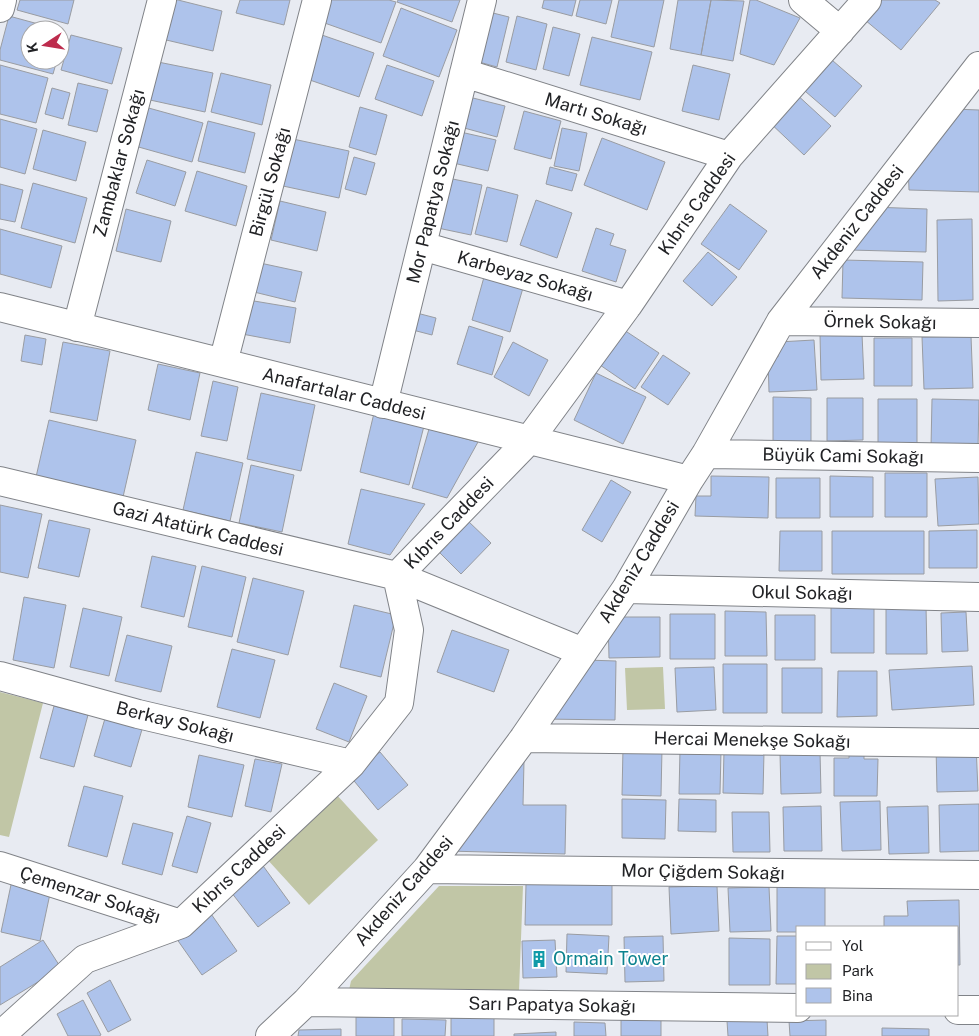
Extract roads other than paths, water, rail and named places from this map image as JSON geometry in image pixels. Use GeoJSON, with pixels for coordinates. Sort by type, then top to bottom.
{"type":"FeatureCollection","features":[{"type":"Feature","properties":{"kind":"street"},"geometry":{"type":"LineString","coordinates":[[0,8],[2,0]]}},
{"type":"Feature","properties":{"kind":"street","name":"Zambaklar Sokağı"},"geometry":{"type":"LineString","coordinates":[[77,326],[162,0]]}},
{"type":"Feature","properties":{"kind":"street","name":"Birgül Sokağı"},"geometry":{"type":"LineString","coordinates":[[222,363],[317,0]]}},
{"type":"Feature","properties":{"kind":"street","name":"Mor Papatya Sokağı"},"geometry":{"type":"LineString","coordinates":[[384,404],[482,0]]}},
{"type":"Feature","properties":{"kind":"street"},"geometry":{"type":"LineString","coordinates":[[803,0],[840,31]]}},
{"type":"Feature","properties":{"kind":"street","name":"Kıbrıs Caddesi"},"geometry":{"type":"LineString","coordinates":[[0,1036],[85,959],[181,924],[351,764],[399,703],[409,630],[397,576],[529,440],[628,305],[729,156],[867,0]]}},
{"type":"Feature","properties":{"kind":"street","name":"Akdeniz Caddesi"},"geometry":{"type":"LineString","coordinates":[[270,1036],[306,1002],[427,869],[524,738],[626,589],[688,480],[706,454],[780,320],[979,66]]}},
{"type":"Feature","properties":{"kind":"street","name":"Martı Sokağı"},"geometry":{"type":"LineString","coordinates":[[464,73],[729,156]]}},
{"type":"Feature","properties":{"kind":"street","name":"Karbeyaz Sokağı"},"geometry":{"type":"LineString","coordinates":[[422,246],[628,305]]}},
{"type":"Feature","properties":{"kind":"street","name":"Anafartalar Caddesi"},"geometry":{"type":"LineString","coordinates":[[0,307],[688,480]]}},
{"type":"Feature","properties":{"kind":"street","name":"Örnek Sokağı"},"geometry":{"type":"LineString","coordinates":[[780,320],[979,323]]}},
{"type":"Feature","properties":{"kind":"street","name":"Büyük Cami Sokağı"},"geometry":{"type":"LineString","coordinates":[[706,454],[979,458]]}},
{"type":"Feature","properties":{"kind":"street","name":"Gazi Atatürk Caddesi"},"geometry":{"type":"LineString","coordinates":[[0,481],[397,576],[583,652]]}},
{"type":"Feature","properties":{"kind":"street","name":"Okul Sokağı"},"geometry":{"type":"LineString","coordinates":[[626,589],[979,597]]}},
{"type":"Feature","properties":{"kind":"street","name":"Berkay Sokağı"},"geometry":{"type":"LineString","coordinates":[[0,676],[138,714],[351,764]]}},
{"type":"Feature","properties":{"kind":"street","name":"Hercai Menekşe Sokağı"},"geometry":{"type":"LineString","coordinates":[[524,738],[979,743]]}},
{"type":"Feature","properties":{"kind":"street","name":"Çemenzar Sokağı"},"geometry":{"type":"LineString","coordinates":[[0,866],[181,924]]}},
{"type":"Feature","properties":{"kind":"street","name":"Mor Çiğdem Sokağı"},"geometry":{"type":"LineString","coordinates":[[427,869],[979,875]]}},
{"type":"Feature","properties":{"kind":"street","name":"Sarı Papatya Sokağı"},"geometry":{"type":"LineString","coordinates":[[306,1002],[796,1008]]}},
{"type":"Feature","properties":{"kind":"street"},"geometry":{"type":"LineString","coordinates":[[959,1010],[979,1010]]}},
{"type":"Feature","properties":{"kind":"place","name":"Ormain Tower"},"geometry":{"type":"Point","coordinates":[539,959]}}]}
